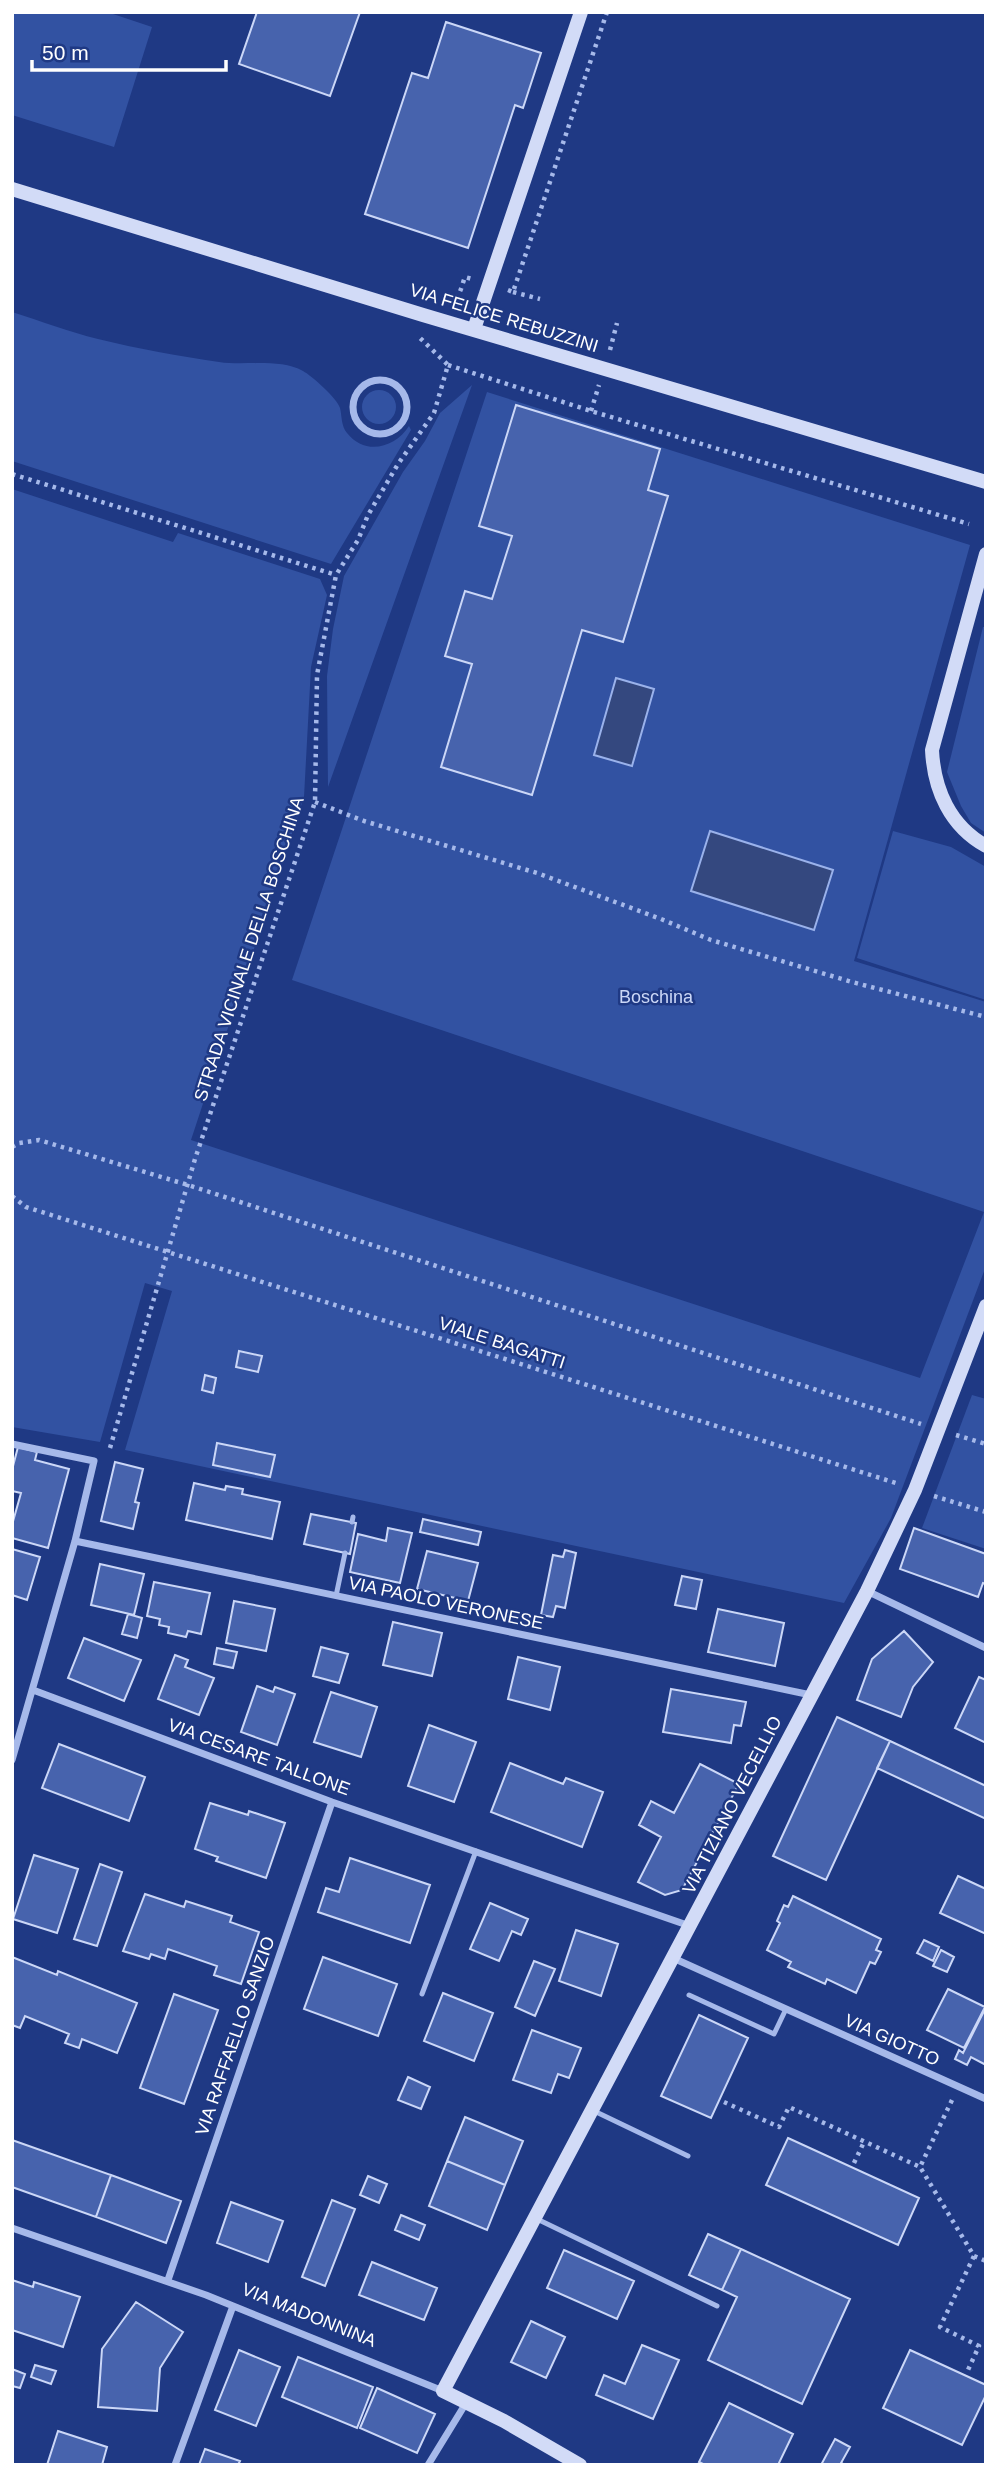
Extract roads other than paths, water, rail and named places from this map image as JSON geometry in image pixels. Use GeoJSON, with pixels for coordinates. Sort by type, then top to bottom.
{"type":"FeatureCollection","features":[{"type":"Feature","properties":{"kind":"street"},"geometry":{"type":"LineString","coordinates":[[474,329],[580,12]]}},
{"type":"Feature","properties":{"kind":"street","name":"VIA FELICE REBUZZINI"},"geometry":{"type":"LineString","coordinates":[[12,189],[986,482]]}},
{"type":"Feature","properties":{"kind":"street"},"geometry":{"type":"LineString","coordinates":[[371,381],[392,383],[406,398],[404,419],[398,428],[389,433],[368,432],[359,425],[354,416],[352,393],[371,381]]}},
{"type":"Feature","properties":{"kind":"street"},"geometry":{"type":"LineString","coordinates":[[986,554],[932,750],[933,774],[950,813],[962,830],[986,846]]}},
{"type":"Feature","properties":{"kind":"street","name":"VIA TIZIANO VECELLIO"},"geometry":{"type":"LineString","coordinates":[[443,2392],[904,1517],[986,1306]]}},
{"type":"Feature","properties":{"kind":"street"},"geometry":{"type":"LineString","coordinates":[[12,1444],[94,1461],[75,1541],[12,1760]]}},
{"type":"Feature","properties":{"kind":"street","name":"VIA PAOLO VERONESE"},"geometry":{"type":"LineString","coordinates":[[75,1541],[811,1695]]}},
{"type":"Feature","properties":{"kind":"street"},"geometry":{"type":"LineString","coordinates":[[867,1591],[986,1648]]}},
{"type":"Feature","properties":{"kind":"street","name":"VIA CESARE TALLONE"},"geometry":{"type":"LineString","coordinates":[[33,1690],[332,1802],[690,1926]]}},
{"type":"Feature","properties":{"kind":"street","name":"VIA RAFFAELLO SANZIO"},"geometry":{"type":"LineString","coordinates":[[168,2280],[332,1802]]}},
{"type":"Feature","properties":{"kind":"street","name":"VIA GIOTTO"},"geometry":{"type":"LineString","coordinates":[[673,1958],[986,2099]]}},
{"type":"Feature","properties":{"kind":"street","name":"VIA MADONNINA"},"geometry":{"type":"LineString","coordinates":[[12,2228],[168,2280],[443,2392],[504,2421],[580,2465]]}},
{"type":"Feature","properties":{"kind":"street"},"geometry":{"type":"LineString","coordinates":[[175,2465],[233,2306]]}},
{"type":"Feature","properties":{"kind":"street"},"geometry":{"type":"LineString","coordinates":[[428,2465],[466,2402]]}},
{"type":"Feature","properties":{"kind":"lane"},"geometry":{"type":"LineString","coordinates":[[336,1596],[345,1553]]}},
{"type":"Feature","properties":{"kind":"lane"},"geometry":{"type":"LineString","coordinates":[[422,1994],[476,1851]]}},
{"type":"Feature","properties":{"kind":"lane"},"geometry":{"type":"LineString","coordinates":[[689,1995],[774,2034],[786,2009]]}},
{"type":"Feature","properties":{"kind":"lane"},"geometry":{"type":"LineString","coordinates":[[592,2110],[688,2156]]}},
{"type":"Feature","properties":{"kind":"lane"},"geometry":{"type":"LineString","coordinates":[[535,2218],[717,2306]]}},
{"type":"Feature","properties":{"kind":"park label","name":"Boschina"},"geometry":{"type":"Point","coordinates":[656,997]}}]}
